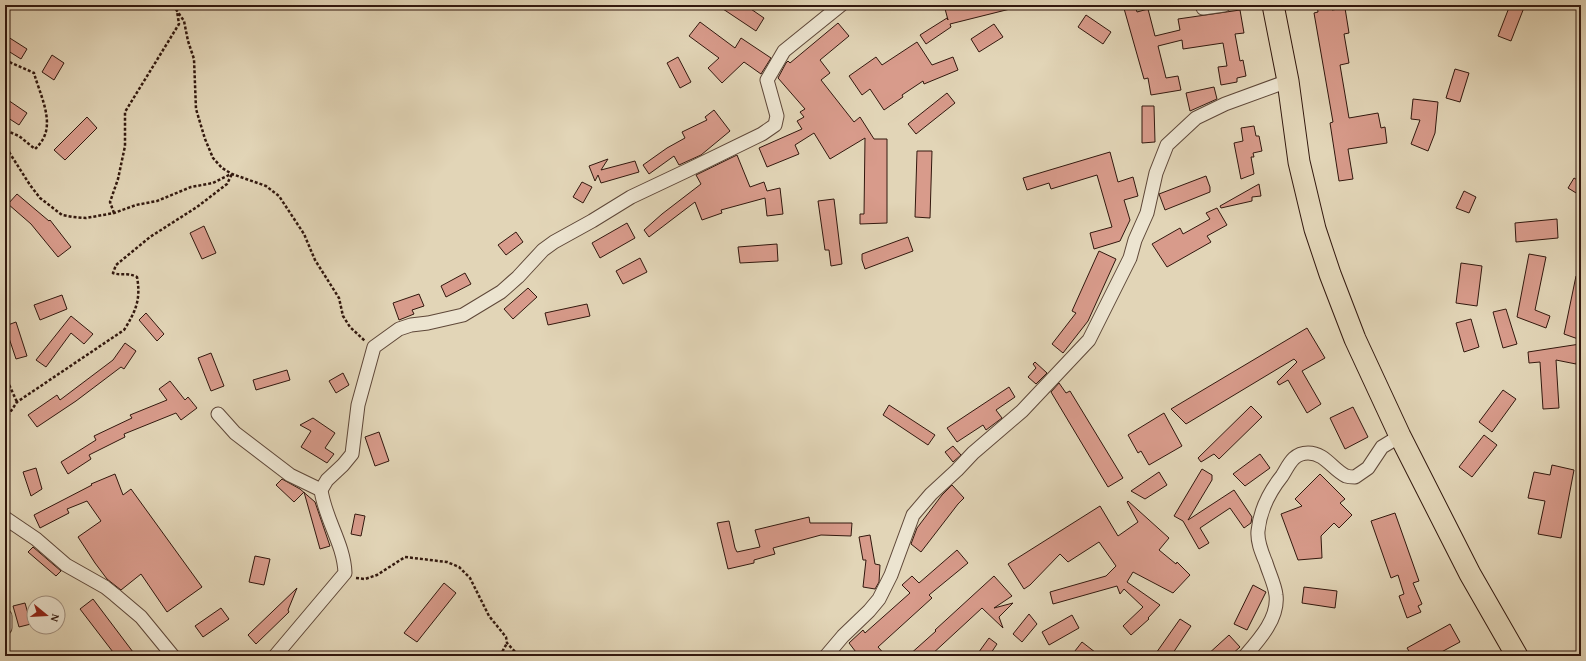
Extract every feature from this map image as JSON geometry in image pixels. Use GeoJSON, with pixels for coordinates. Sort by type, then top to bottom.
{"type":"FeatureCollection","features":[{"type":"Feature","properties":{"kind":"main road"},"geometry":{"type":"LineString","coordinates":[[1273,5],[1288,81],[1299,162],[1316,229],[1330,274],[1355,339],[1400,436],[1470,574],[1517,656]]}},
{"type":"Feature","properties":{"kind":"street"},"geometry":{"type":"LineString","coordinates":[[275,656],[345,573],[345,559],[327,515],[321,490],[327,480],[352,454],[358,405],[374,347],[399,329],[411,325],[428,323],[463,315],[501,292],[522,273],[543,250],[554,242],[592,221],[631,196],[762,134],[775,125],[777,116],[766,80],[773,67],[784,51],[841,5]]}},
{"type":"Feature","properties":{"kind":"street"},"geometry":{"type":"LineString","coordinates":[[1202,5],[1203,8],[1224,5]]}},
{"type":"Feature","properties":{"kind":"street"},"geometry":{"type":"LineString","coordinates":[[826,656],[843,636],[869,612],[879,599],[891,575],[913,515],[931,494],[973,453],[1022,411],[1089,340],[1130,258],[1135,240],[1147,213],[1156,173],[1167,145],[1196,118],[1225,104],[1288,81]]}},
{"type":"Feature","properties":{"kind":"street"},"geometry":{"type":"LineString","coordinates":[[218,414],[235,433],[290,474],[321,490]]}},
{"type":"Feature","properties":{"kind":"street"},"geometry":{"type":"LineString","coordinates":[[1245,656],[1257,643],[1268,627],[1275,610],[1276,596],[1260,546],[1258,532],[1268,496],[1276,482],[1295,456],[1302,453],[1310,453],[1320,456],[1347,476],[1355,477],[1368,468],[1382,446],[1400,436]]}},
{"type":"Feature","properties":{"kind":"street"},"geometry":{"type":"LineString","coordinates":[[5,518],[36,539],[66,565],[105,587],[115,595],[141,617],[173,656]]}},
{"type":"Feature","properties":{"kind":"street"},"geometry":{"type":"LineString","coordinates":[[5,616],[5,628]]}},
{"type":"Feature","properties":{"kind":"path"},"geometry":{"type":"LineString","coordinates":[[173,5],[184,21],[188,41],[194,59],[196,109],[205,139],[213,158],[222,168],[232,174],[266,186],[279,196],[304,234],[315,260],[339,298],[343,316],[361,338],[374,347]]}},
{"type":"Feature","properties":{"kind":"path"},"geometry":{"type":"LineString","coordinates":[[1173,5],[1177,8],[1196,5]]}},
{"type":"Feature","properties":{"kind":"path"},"geometry":{"type":"LineString","coordinates":[[114,213],[110,202],[118,179],[125,146],[125,112],[179,24],[177,9]]}},
{"type":"Feature","properties":{"kind":"path"},"geometry":{"type":"LineString","coordinates":[[5,60],[34,73],[45,110],[47,124],[44,138],[35,149],[20,136],[5,130]]}},
{"type":"Feature","properties":{"kind":"path"},"geometry":{"type":"LineString","coordinates":[[5,149],[9,152],[40,198],[62,215],[86,218],[114,213],[136,205],[157,201],[191,187],[213,183],[232,174]]}},
{"type":"Feature","properties":{"kind":"path"},"geometry":{"type":"LineString","coordinates":[[5,420],[17,402],[124,330],[132,318],[138,304],[139,290],[137,277],[130,274],[118,275],[113,273],[116,265],[150,237],[197,208],[227,184],[232,174]]}},
{"type":"Feature","properties":{"kind":"path"},"geometry":{"type":"LineString","coordinates":[[5,376],[17,402]]}},
{"type":"Feature","properties":{"kind":"path"},"geometry":{"type":"LineString","coordinates":[[345,573],[353,578],[365,579],[377,575],[406,557],[447,562],[459,567],[470,578],[489,616],[506,637],[507,642],[518,656]]}},
{"type":"Feature","properties":{"kind":"path"},"geometry":{"type":"LineString","coordinates":[[500,656],[507,642]]}},
{"type":"Feature","properties":{"kind":"building"},"geometry":{"type":"Polygon","coordinates":[[[717,5],[745,5],[764,18],[756,31],[717,5]]]}},
{"type":"Feature","properties":{"kind":"building"},"geometry":{"type":"Polygon","coordinates":[[[944,5],[1009,5],[1010,9],[950,24],[951,27],[926,44],[920,35],[947,18],[948,20],[944,5]]]}},
{"type":"Feature","properties":{"kind":"building"},"geometry":{"type":"Polygon","coordinates":[[[1123,5],[1135,5],[1137,12],[1148,9],[1155,36],[1180,30],[1178,19],[1240,10],[1244,33],[1235,34],[1240,61],[1243,60],[1246,76],[1237,78],[1237,82],[1221,85],[1218,67],[1227,66],[1223,43],[1183,49],[1182,40],[1158,46],[1166,78],[1178,76],[1181,90],[1151,95],[1148,78],[1144,79],[1123,5]]]}},
{"type":"Feature","properties":{"kind":"building"},"geometry":{"type":"Polygon","coordinates":[[[1317,5],[1331,5],[1332,10],[1345,8],[1349,33],[1344,34],[1349,63],[1340,65],[1349,118],[1378,113],[1381,128],[1385,127],[1387,143],[1348,149],[1353,179],[1339,181],[1330,123],[1333,122],[1314,13],[1318,12],[1317,5]]]}},
{"type":"Feature","properties":{"kind":"building"},"geometry":{"type":"Polygon","coordinates":[[[1510,5],[1525,5],[1511,41],[1498,36],[1510,5]]]}},
{"type":"Feature","properties":{"kind":"building"},"geometry":{"type":"Polygon","coordinates":[[[1086,15],[1111,32],[1103,44],[1078,27],[1086,15]]]}},
{"type":"Feature","properties":{"kind":"building"},"geometry":{"type":"Polygon","coordinates":[[[700,22],[735,48],[741,38],[771,58],[761,74],[744,62],[722,83],[708,68],[719,58],[689,36],[700,22]]]}},
{"type":"Feature","properties":{"kind":"building"},"geometry":{"type":"Polygon","coordinates":[[[838,23],[849,36],[820,60],[830,73],[821,80],[854,122],[860,117],[874,139],[887,139],[887,223],[860,224],[860,214],[864,214],[865,138],[830,159],[814,133],[795,145],[799,154],[767,167],[759,148],[802,129],[797,121],[804,117],[800,112],[805,109],[778,78],[788,61],[790,63],[838,23]]]}},
{"type":"Feature","properties":{"kind":"building"},"geometry":{"type":"Polygon","coordinates":[[[994,24],[1003,37],[979,52],[971,39],[994,24]]]}},
{"type":"Feature","properties":{"kind":"building"},"geometry":{"type":"Polygon","coordinates":[[[5,35],[27,49],[21,59],[5,49],[5,35]]]}},
{"type":"Feature","properties":{"kind":"building"},"geometry":{"type":"Polygon","coordinates":[[[917,42],[932,65],[953,57],[958,70],[924,84],[923,81],[902,95],[903,97],[884,110],[870,89],[862,95],[849,76],[876,57],[882,65],[917,42]]]}},
{"type":"Feature","properties":{"kind":"building"},"geometry":{"type":"Polygon","coordinates":[[[52,55],[64,63],[54,80],[42,72],[52,55]]]}},
{"type":"Feature","properties":{"kind":"building"},"geometry":{"type":"Polygon","coordinates":[[[678,57],[691,82],[680,88],[667,63],[678,57]]]}},
{"type":"Feature","properties":{"kind":"building"},"geometry":{"type":"Polygon","coordinates":[[[1455,69],[1469,73],[1460,102],[1446,98],[1455,69]]]}},
{"type":"Feature","properties":{"kind":"building"},"geometry":{"type":"Polygon","coordinates":[[[1214,87],[1217,99],[1190,111],[1186,93],[1214,87]]]}},
{"type":"Feature","properties":{"kind":"building"},"geometry":{"type":"Polygon","coordinates":[[[947,93],[955,103],[916,134],[908,124],[947,93]]]}},
{"type":"Feature","properties":{"kind":"building"},"geometry":{"type":"Polygon","coordinates":[[[5,98],[27,113],[19,125],[5,116],[5,98]]]}},
{"type":"Feature","properties":{"kind":"building"},"geometry":{"type":"Polygon","coordinates":[[[1413,99],[1438,102],[1435,133],[1428,151],[1411,144],[1420,120],[1411,119],[1413,99]]]}},
{"type":"Feature","properties":{"kind":"building"},"geometry":{"type":"Polygon","coordinates":[[[1142,106],[1154,106],[1155,142],[1142,143],[1142,106]]]}},
{"type":"Feature","properties":{"kind":"building"},"geometry":{"type":"Polygon","coordinates":[[[714,110],[730,131],[701,155],[679,165],[674,156],[649,174],[643,165],[667,148],[685,138],[682,132],[707,120],[705,117],[714,110]]]}},
{"type":"Feature","properties":{"kind":"building"},"geometry":{"type":"Polygon","coordinates":[[[87,117],[97,128],[65,160],[54,150],[87,117]]]}},
{"type":"Feature","properties":{"kind":"building"},"geometry":{"type":"Polygon","coordinates":[[[1254,126],[1256,136],[1259,136],[1262,151],[1253,153],[1254,157],[1251,157],[1254,174],[1241,179],[1234,143],[1243,141],[1241,128],[1254,126]]]}},
{"type":"Feature","properties":{"kind":"building"},"geometry":{"type":"Polygon","coordinates":[[[917,151],[932,151],[930,218],[915,217],[917,151]]]}},
{"type":"Feature","properties":{"kind":"building"},"geometry":{"type":"Polygon","coordinates":[[[1110,152],[1118,182],[1133,177],[1138,196],[1124,200],[1130,220],[1120,241],[1094,249],[1090,233],[1112,227],[1097,175],[1051,189],[1049,183],[1027,190],[1023,178],[1110,152]]]}},
{"type":"Feature","properties":{"kind":"building"},"geometry":{"type":"Polygon","coordinates":[[[737,155],[750,187],[764,182],[767,191],[780,188],[783,214],[767,216],[765,198],[721,210],[722,213],[702,220],[695,202],[649,237],[644,230],[701,184],[696,175],[737,155]]]}},
{"type":"Feature","properties":{"kind":"building"},"geometry":{"type":"Polygon","coordinates":[[[608,159],[601,170],[635,161],[639,172],[601,183],[598,175],[595,181],[589,166],[608,159]]]}},
{"type":"Feature","properties":{"kind":"building"},"geometry":{"type":"Polygon","coordinates":[[[1206,176],[1210,187],[1210,192],[1165,210],[1159,194],[1206,176]]]}},
{"type":"Feature","properties":{"kind":"building"},"geometry":{"type":"Polygon","coordinates":[[[1574,178],[1581,182],[1581,196],[1568,188],[1574,178]]]}},
{"type":"Feature","properties":{"kind":"building"},"geometry":{"type":"Polygon","coordinates":[[[582,182],[592,187],[583,203],[573,197],[582,182]]]}},
{"type":"Feature","properties":{"kind":"building"},"geometry":{"type":"Polygon","coordinates":[[[1259,184],[1261,196],[1252,197],[1252,201],[1221,208],[1220,206],[1259,184]]]}},
{"type":"Feature","properties":{"kind":"building"},"geometry":{"type":"Polygon","coordinates":[[[1464,191],[1476,197],[1469,213],[1456,208],[1464,191]]]}},
{"type":"Feature","properties":{"kind":"building"},"geometry":{"type":"Polygon","coordinates":[[[17,194],[49,221],[50,220],[71,247],[58,257],[31,224],[8,204],[17,194]]]}},
{"type":"Feature","properties":{"kind":"building"},"geometry":{"type":"Polygon","coordinates":[[[834,199],[842,264],[831,266],[829,250],[825,250],[818,201],[834,199]]]}},
{"type":"Feature","properties":{"kind":"building"},"geometry":{"type":"Polygon","coordinates":[[[1217,208],[1227,225],[1207,236],[1211,242],[1167,267],[1152,244],[1180,228],[1183,234],[1210,219],[1206,213],[1217,208]]]}},
{"type":"Feature","properties":{"kind":"building"},"geometry":{"type":"Polygon","coordinates":[[[1557,219],[1558,238],[1516,242],[1515,223],[1557,219]]]}},
{"type":"Feature","properties":{"kind":"building"},"geometry":{"type":"Polygon","coordinates":[[[627,223],[635,238],[600,258],[592,243],[627,223]]]}},
{"type":"Feature","properties":{"kind":"building"},"geometry":{"type":"Polygon","coordinates":[[[204,226],[216,253],[202,259],[190,233],[204,226]]]}},
{"type":"Feature","properties":{"kind":"building"},"geometry":{"type":"Polygon","coordinates":[[[516,232],[523,242],[506,255],[498,245],[516,232]]]}},
{"type":"Feature","properties":{"kind":"building"},"geometry":{"type":"Polygon","coordinates":[[[908,237],[913,251],[865,269],[862,254],[908,237]]]}},
{"type":"Feature","properties":{"kind":"building"},"geometry":{"type":"Polygon","coordinates":[[[777,244],[778,261],[740,263],[738,247],[777,244]]]}},
{"type":"Feature","properties":{"kind":"building"},"geometry":{"type":"Polygon","coordinates":[[[1099,251],[1116,259],[1088,321],[1063,353],[1052,344],[1076,313],[1072,311],[1099,251]]]}},
{"type":"Feature","properties":{"kind":"building"},"geometry":{"type":"Polygon","coordinates":[[[1529,254],[1546,257],[1535,310],[1550,316],[1546,328],[1517,317],[1529,254]]]}},
{"type":"Feature","properties":{"kind":"building"},"geometry":{"type":"Polygon","coordinates":[[[640,258],[647,272],[623,284],[616,271],[640,258]]]}},
{"type":"Feature","properties":{"kind":"building"},"geometry":{"type":"Polygon","coordinates":[[[1461,263],[1482,266],[1477,306],[1456,303],[1461,263]]]}},
{"type":"Feature","properties":{"kind":"building"},"geometry":{"type":"Polygon","coordinates":[[[465,273],[471,284],[446,297],[441,286],[465,273]]]}},
{"type":"Feature","properties":{"kind":"building"},"geometry":{"type":"Polygon","coordinates":[[[1576,276],[1581,276],[1581,340],[1564,334],[1576,276]]]}},
{"type":"Feature","properties":{"kind":"building"},"geometry":{"type":"Polygon","coordinates":[[[528,288],[537,297],[513,319],[504,309],[528,288]]]}},
{"type":"Feature","properties":{"kind":"building"},"geometry":{"type":"Polygon","coordinates":[[[419,294],[424,306],[412,310],[414,314],[399,320],[393,303],[419,294]]]}},
{"type":"Feature","properties":{"kind":"building"},"geometry":{"type":"Polygon","coordinates":[[[62,295],[67,309],[40,320],[34,305],[62,295]]]}},
{"type":"Feature","properties":{"kind":"building"},"geometry":{"type":"Polygon","coordinates":[[[587,304],[590,316],[548,325],[545,313],[587,304]]]}},
{"type":"Feature","properties":{"kind":"building"},"geometry":{"type":"Polygon","coordinates":[[[1506,309],[1517,344],[1503,348],[1493,312],[1506,309]]]}},
{"type":"Feature","properties":{"kind":"building"},"geometry":{"type":"Polygon","coordinates":[[[146,313],[164,334],[157,341],[139,320],[146,313]]]}},
{"type":"Feature","properties":{"kind":"building"},"geometry":{"type":"Polygon","coordinates":[[[71,316],[93,334],[84,344],[71,333],[46,367],[36,360],[71,316]]]}},
{"type":"Feature","properties":{"kind":"building"},"geometry":{"type":"Polygon","coordinates":[[[1471,319],[1479,347],[1464,352],[1456,323],[1471,319]]]}},
{"type":"Feature","properties":{"kind":"building"},"geometry":{"type":"Polygon","coordinates":[[[16,322],[27,356],[16,359],[5,326],[16,322]]]}},
{"type":"Feature","properties":{"kind":"building"},"geometry":{"type":"Polygon","coordinates":[[[1307,328],[1325,358],[1302,371],[1321,404],[1307,413],[1288,380],[1279,385],[1277,382],[1297,362],[1294,359],[1186,424],[1171,409],[1307,328]]]}},
{"type":"Feature","properties":{"kind":"building"},"geometry":{"type":"Polygon","coordinates":[[[125,343],[136,351],[124,369],[121,367],[76,401],[37,427],[28,415],[57,395],[60,400],[113,360],[125,343]]]}},
{"type":"Feature","properties":{"kind":"building"},"geometry":{"type":"Polygon","coordinates":[[[1580,344],[1576,364],[1556,360],[1559,408],[1543,409],[1540,362],[1529,363],[1528,352],[1580,344]]]}},
{"type":"Feature","properties":{"kind":"building"},"geometry":{"type":"Polygon","coordinates":[[[211,353],[224,386],[211,391],[198,358],[211,353]]]}},
{"type":"Feature","properties":{"kind":"building"},"geometry":{"type":"Polygon","coordinates":[[[1035,362],[1047,373],[1036,384],[1028,377],[1036,368],[1033,364],[1035,362]]]}},
{"type":"Feature","properties":{"kind":"building"},"geometry":{"type":"Polygon","coordinates":[[[287,370],[290,380],[256,390],[253,380],[287,370]]]}},
{"type":"Feature","properties":{"kind":"building"},"geometry":{"type":"Polygon","coordinates":[[[343,373],[349,385],[336,393],[329,381],[343,373]]]}},
{"type":"Feature","properties":{"kind":"building"},"geometry":{"type":"Polygon","coordinates":[[[170,381],[185,400],[188,397],[197,408],[181,420],[176,413],[124,434],[125,437],[89,455],[91,459],[68,474],[61,462],[96,440],[94,436],[132,418],[130,415],[167,400],[159,389],[170,381]]]}},
{"type":"Feature","properties":{"kind":"building"},"geometry":{"type":"Polygon","coordinates":[[[1059,383],[1066,393],[1070,391],[1123,478],[1108,487],[1051,392],[1059,383]]]}},
{"type":"Feature","properties":{"kind":"building"},"geometry":{"type":"Polygon","coordinates":[[[1009,387],[1015,397],[996,410],[1002,418],[986,430],[983,425],[957,442],[947,428],[1009,387]]]}},
{"type":"Feature","properties":{"kind":"building"},"geometry":{"type":"Polygon","coordinates":[[[1503,390],[1516,399],[1492,432],[1479,422],[1503,390]]]}},
{"type":"Feature","properties":{"kind":"building"},"geometry":{"type":"Polygon","coordinates":[[[889,405],[935,435],[928,445],[883,415],[889,405]]]}},
{"type":"Feature","properties":{"kind":"building"},"geometry":{"type":"Polygon","coordinates":[[[1251,406],[1262,417],[1219,459],[1214,454],[1201,462],[1198,458],[1251,406]]]}},
{"type":"Feature","properties":{"kind":"building"},"geometry":{"type":"Polygon","coordinates":[[[1353,407],[1368,437],[1345,449],[1330,418],[1353,407]]]}},
{"type":"Feature","properties":{"kind":"building"},"geometry":{"type":"Polygon","coordinates":[[[1164,413],[1182,446],[1149,465],[1141,451],[1138,453],[1128,435],[1164,413]]]}},
{"type":"Feature","properties":{"kind":"building"},"geometry":{"type":"Polygon","coordinates":[[[313,418],[335,433],[325,448],[334,454],[327,463],[301,447],[311,431],[300,425],[313,418]]]}},
{"type":"Feature","properties":{"kind":"building"},"geometry":{"type":"Polygon","coordinates":[[[379,432],[389,461],[375,466],[365,437],[379,432]]]}},
{"type":"Feature","properties":{"kind":"building"},"geometry":{"type":"Polygon","coordinates":[[[1484,435],[1497,445],[1472,477],[1459,467],[1484,435]]]}},
{"type":"Feature","properties":{"kind":"building"},"geometry":{"type":"Polygon","coordinates":[[[953,446],[961,455],[953,462],[945,452],[953,446]]]}},
{"type":"Feature","properties":{"kind":"building"},"geometry":{"type":"Polygon","coordinates":[[[1260,454],[1270,468],[1245,486],[1233,474],[1260,454]]]}},
{"type":"Feature","properties":{"kind":"building"},"geometry":{"type":"Polygon","coordinates":[[[1552,465],[1574,470],[1561,538],[1538,534],[1545,501],[1528,498],[1534,472],[1550,475],[1552,465]]]}},
{"type":"Feature","properties":{"kind":"building"},"geometry":{"type":"Polygon","coordinates":[[[36,468],[42,489],[31,496],[23,472],[36,468]]]}},
{"type":"Feature","properties":{"kind":"building"},"geometry":{"type":"Polygon","coordinates":[[[1202,469],[1212,475],[1212,480],[1188,520],[1234,490],[1252,517],[1251,523],[1244,528],[1230,508],[1200,528],[1209,543],[1199,549],[1183,521],[1174,516],[1202,469]]]}},
{"type":"Feature","properties":{"kind":"building"},"geometry":{"type":"Polygon","coordinates":[[[1159,472],[1167,485],[1145,499],[1131,491],[1159,472]]]}},
{"type":"Feature","properties":{"kind":"building"},"geometry":{"type":"Polygon","coordinates":[[[115,474],[123,495],[131,489],[202,587],[167,612],[141,574],[121,590],[107,579],[95,563],[78,537],[101,521],[87,501],[67,509],[69,513],[40,528],[34,515],[92,485],[91,484],[115,474]]]}},
{"type":"Feature","properties":{"kind":"building"},"geometry":{"type":"Polygon","coordinates":[[[1320,474],[1345,499],[1340,503],[1352,515],[1339,528],[1334,523],[1321,536],[1322,558],[1298,560],[1281,514],[1302,506],[1295,499],[1320,474]]]}},
{"type":"Feature","properties":{"kind":"building"},"geometry":{"type":"Polygon","coordinates":[[[282,479],[304,492],[294,502],[276,485],[282,479]]]}},
{"type":"Feature","properties":{"kind":"building"},"geometry":{"type":"Polygon","coordinates":[[[952,485],[964,498],[921,552],[911,544],[917,528],[942,495],[952,485]]]}},
{"type":"Feature","properties":{"kind":"building"},"geometry":{"type":"Polygon","coordinates":[[[304,493],[315,502],[330,546],[320,549],[304,493]]]}},
{"type":"Feature","properties":{"kind":"building"},"geometry":{"type":"Polygon","coordinates":[[[1128,501],[1169,538],[1159,550],[1176,564],[1177,562],[1190,575],[1173,593],[1133,572],[1127,582],[1160,605],[1148,618],[1149,619],[1131,635],[1123,626],[1143,607],[1124,589],[1120,594],[1117,586],[1053,604],[1050,592],[1106,576],[1116,566],[1099,542],[1068,562],[1060,554],[1030,585],[1024,589],[1008,564],[1100,506],[1118,536],[1138,522],[1127,502],[1128,501]]]}},
{"type":"Feature","properties":{"kind":"building"},"geometry":{"type":"Polygon","coordinates":[[[1395,513],[1419,581],[1413,583],[1422,604],[1418,606],[1421,612],[1407,618],[1399,596],[1404,594],[1398,575],[1391,578],[1371,521],[1395,513]]]}},
{"type":"Feature","properties":{"kind":"building"},"geometry":{"type":"Polygon","coordinates":[[[355,514],[365,516],[361,536],[351,534],[355,514]]]}},
{"type":"Feature","properties":{"kind":"building"},"geometry":{"type":"Polygon","coordinates":[[[809,517],[810,523],[852,523],[851,536],[821,535],[773,548],[775,554],[754,560],[754,563],[728,569],[717,523],[729,521],[737,552],[760,547],[755,530],[809,517]]]}},
{"type":"Feature","properties":{"kind":"building"},"geometry":{"type":"Polygon","coordinates":[[[870,535],[875,564],[880,565],[879,582],[875,589],[863,587],[866,560],[863,560],[859,537],[870,535]]]}},
{"type":"Feature","properties":{"kind":"building"},"geometry":{"type":"Polygon","coordinates":[[[33,547],[61,571],[56,576],[28,552],[33,547]]]}},
{"type":"Feature","properties":{"kind":"building"},"geometry":{"type":"Polygon","coordinates":[[[957,550],[968,563],[929,595],[932,598],[878,647],[886,656],[859,656],[849,643],[863,630],[865,633],[910,593],[902,585],[912,576],[919,583],[957,550]]]}},
{"type":"Feature","properties":{"kind":"building"},"geometry":{"type":"Polygon","coordinates":[[[255,556],[270,559],[264,585],[249,582],[255,556]]]}},
{"type":"Feature","properties":{"kind":"building"},"geometry":{"type":"Polygon","coordinates":[[[994,576],[1012,596],[994,608],[1013,603],[999,617],[1003,628],[982,608],[930,656],[908,656],[936,631],[935,630],[994,576]]]}},
{"type":"Feature","properties":{"kind":"building"},"geometry":{"type":"Polygon","coordinates":[[[444,583],[456,593],[417,642],[404,633],[444,583]]]}},
{"type":"Feature","properties":{"kind":"building"},"geometry":{"type":"Polygon","coordinates":[[[1253,585],[1266,592],[1247,630],[1234,624],[1253,585]]]}},
{"type":"Feature","properties":{"kind":"building"},"geometry":{"type":"Polygon","coordinates":[[[1304,587],[1337,591],[1335,608],[1302,603],[1304,587]]]}},
{"type":"Feature","properties":{"kind":"building"},"geometry":{"type":"Polygon","coordinates":[[[297,588],[288,610],[289,612],[256,644],[248,635],[297,588]]]}},
{"type":"Feature","properties":{"kind":"building"},"geometry":{"type":"Polygon","coordinates":[[[93,599],[136,656],[116,656],[80,609],[93,599]]]}},
{"type":"Feature","properties":{"kind":"building"},"geometry":{"type":"Polygon","coordinates":[[[25,603],[26,625],[19,627],[13,606],[25,603]]]}},
{"type":"Feature","properties":{"kind":"building"},"geometry":{"type":"Polygon","coordinates":[[[221,608],[229,619],[203,637],[195,626],[221,608]]]}},
{"type":"Feature","properties":{"kind":"building"},"geometry":{"type":"Polygon","coordinates":[[[1029,614],[1037,624],[1022,642],[1013,634],[1029,614]]]}},
{"type":"Feature","properties":{"kind":"building"},"geometry":{"type":"Polygon","coordinates":[[[1072,615],[1079,628],[1049,645],[1042,632],[1072,615]]]}},
{"type":"Feature","properties":{"kind":"building"},"geometry":{"type":"Polygon","coordinates":[[[1180,619],[1191,626],[1171,656],[1154,656],[1180,619]]]}},
{"type":"Feature","properties":{"kind":"building"},"geometry":{"type":"Polygon","coordinates":[[[1450,624],[1460,642],[1434,656],[1412,656],[1407,648],[1450,624]]]}},
{"type":"Feature","properties":{"kind":"building"},"geometry":{"type":"Polygon","coordinates":[[[1229,635],[1240,647],[1230,656],[1206,656],[1229,635]]]}},
{"type":"Feature","properties":{"kind":"building"},"geometry":{"type":"Polygon","coordinates":[[[989,638],[997,644],[989,656],[976,656],[989,638]]]}},
{"type":"Feature","properties":{"kind":"building"},"geometry":{"type":"Polygon","coordinates":[[[1082,642],[1100,656],[1071,656],[1082,642]]]}}]}
